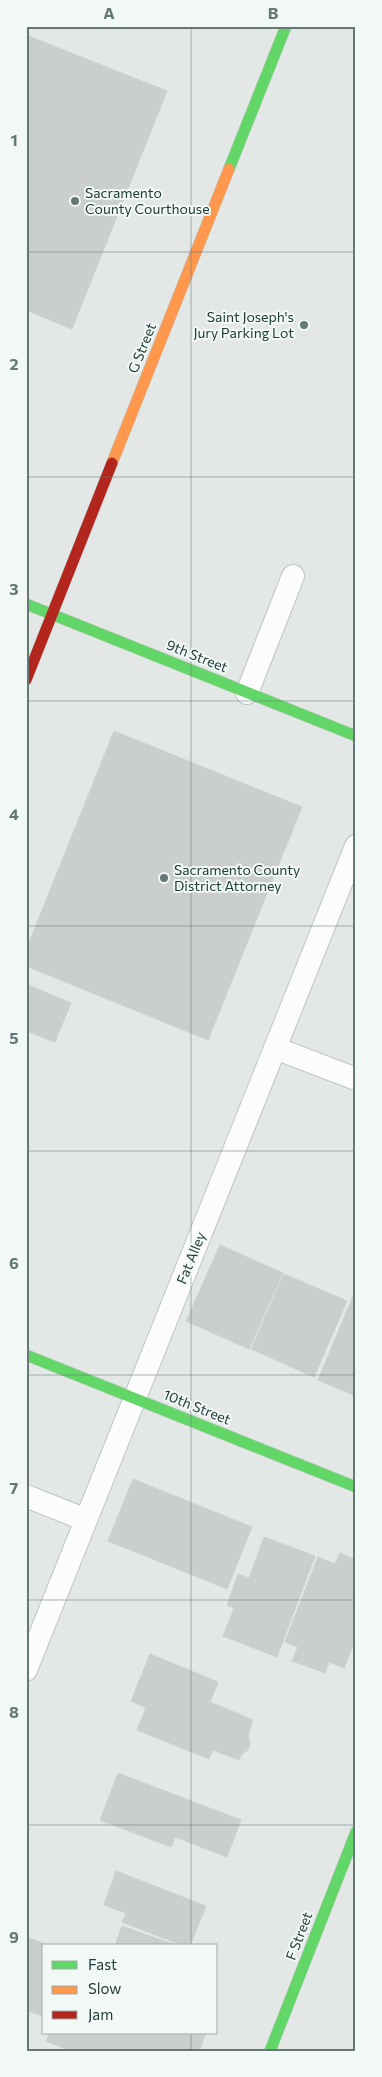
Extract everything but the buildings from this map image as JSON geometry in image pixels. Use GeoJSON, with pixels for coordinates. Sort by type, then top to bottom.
{"type":"FeatureCollection","features":[{"type":"Feature","properties":{"kind":"street","name":"G Street"},"geometry":{"type":"LineString","coordinates":[[26,680],[286,26]]}},
{"type":"Feature","properties":{"kind":"street","name":"9th Street"},"geometry":{"type":"LineString","coordinates":[[26,604],[356,736]]}},
{"type":"Feature","properties":{"kind":"street","name":"10th Street"},"geometry":{"type":"LineString","coordinates":[[26,1355],[356,1487]]}},
{"type":"Feature","properties":{"kind":"street","name":"F Street"},"geometry":{"type":"LineString","coordinates":[[270,2051],[356,1832]]}},
{"type":"Feature","properties":{"kind":"lane"},"geometry":{"type":"LineString","coordinates":[[248,693],[293,576]]}},
{"type":"Feature","properties":{"kind":"lane","name":"Fat Alley"},"geometry":{"type":"LineString","coordinates":[[26,1670],[34,1627],[86,1520],[356,846]]}},
{"type":"Feature","properties":{"kind":"lane"},"geometry":{"type":"LineString","coordinates":[[275,1048],[356,1079]]}},
{"type":"Feature","properties":{"kind":"lane"},"geometry":{"type":"LineString","coordinates":[[26,1496],[86,1520]]}},
{"type":"Feature","properties":{"kind":"traffic: fast"},"geometry":{"type":"LineString","coordinates":[[229,169],[286,26]]}},
{"type":"Feature","properties":{"kind":"traffic: fast"},"geometry":{"type":"LineString","coordinates":[[26,604],[356,736]]}},
{"type":"Feature","properties":{"kind":"traffic: fast"},"geometry":{"type":"LineString","coordinates":[[26,1355],[356,1487]]}},
{"type":"Feature","properties":{"kind":"traffic: fast"},"geometry":{"type":"LineString","coordinates":[[270,2051],[356,1832]]}},
{"type":"Feature","properties":{"kind":"traffic: slow"},"geometry":{"type":"LineString","coordinates":[[112,463],[229,169]]}},
{"type":"Feature","properties":{"kind":"traffic: jam"},"geometry":{"type":"LineString","coordinates":[[26,680],[112,463]]}},
{"type":"Feature","properties":{"kind":"place","name":"Sacramento County Courthouse"},"geometry":{"type":"Point","coordinates":[75,201]}},
{"type":"Feature","properties":{"kind":"place","name":"Saint Joseph's Jury Parking Lot"},"geometry":{"type":"Point","coordinates":[304,325]}},
{"type":"Feature","properties":{"kind":"place","name":"Sacramento County District Attorney"},"geometry":{"type":"Point","coordinates":[164,878]}}]}
